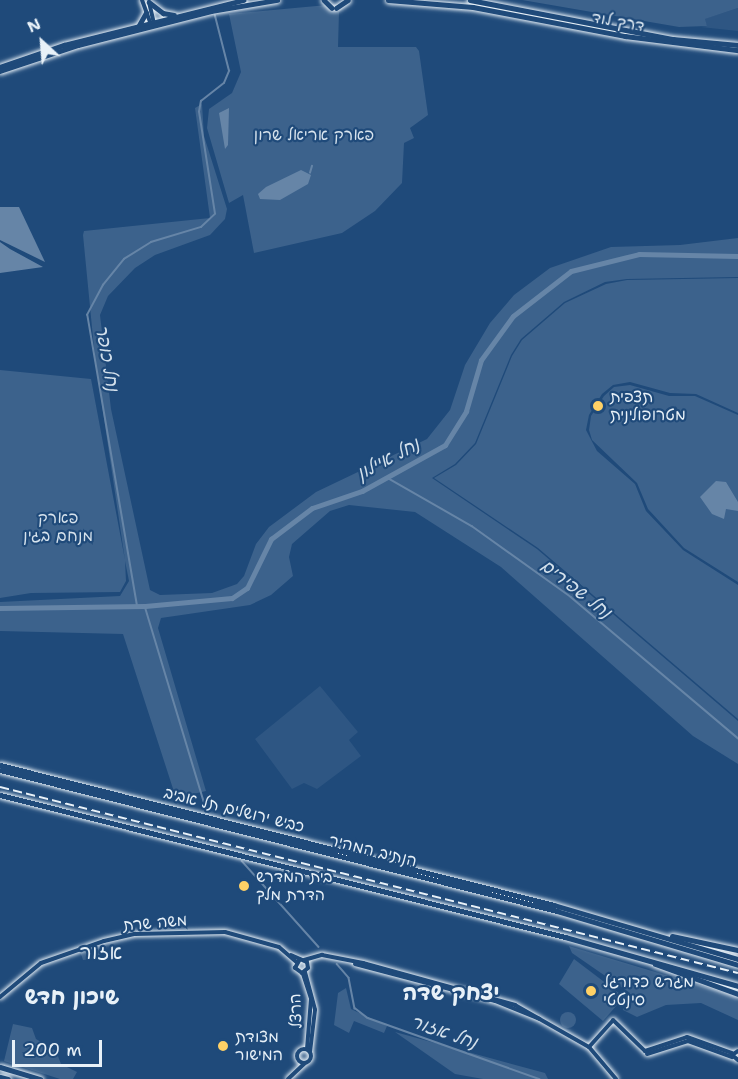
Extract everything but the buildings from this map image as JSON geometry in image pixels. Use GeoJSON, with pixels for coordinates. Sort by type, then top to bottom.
{"type":"FeatureCollection","features":[{"type":"Feature","properties":{"kind":"highway","name":"כביש ירושלים תל אביב"},"geometry":{"type":"LineString","coordinates":[[0,765],[617,923],[738,959]]}},
{"type":"Feature","properties":{"kind":"highway","name":"הנתיב המהיר"},"geometry":{"type":"LineString","coordinates":[[0,770],[567,914],[738,965]]}},
{"type":"Feature","properties":{"kind":"highway"},"geometry":{"type":"LineString","coordinates":[[0,795],[619,952],[738,986]]}},
{"type":"Feature","properties":{"kind":"highway"},"geometry":{"type":"LineString","coordinates":[[617,923],[738,950]]}},
{"type":"Feature","properties":{"kind":"highway"},"geometry":{"type":"LineString","coordinates":[[619,952],[738,994]]}},
{"type":"Feature","properties":{"kind":"highway"},"geometry":{"type":"LineString","coordinates":[[0,1067],[40,1079]]}},
{"type":"Feature","properties":{"kind":"highway"},"geometry":{"type":"LineString","coordinates":[[0,1077],[8,1079]]}},
{"type":"Feature","properties":{"kind":"main road"},"geometry":{"type":"LineString","coordinates":[[0,69],[180,15],[243,0]]}},
{"type":"Feature","properties":{"kind":"main road"},"geometry":{"type":"LineString","coordinates":[[0,69],[9,64],[137,26],[277,0]]}},
{"type":"Feature","properties":{"kind":"main road"},"geometry":{"type":"LineString","coordinates":[[324,0],[334,8],[348,0]]}},
{"type":"Feature","properties":{"kind":"main road","name":"דרך לוד"},"geometry":{"type":"LineString","coordinates":[[388,0],[473,7],[632,37],[738,50]]}},
{"type":"Feature","properties":{"kind":"main road","name":"דרך לוד"},"geometry":{"type":"LineString","coordinates":[[470,0],[673,39],[738,45]]}},
{"type":"Feature","properties":{"kind":"main road"},"geometry":{"type":"LineString","coordinates":[[149,1],[163,13],[180,15]]}},
{"type":"Feature","properties":{"kind":"main road"},"geometry":{"type":"LineString","coordinates":[[137,26],[146,13]]}},
{"type":"Feature","properties":{"kind":"main road"},"geometry":{"type":"LineString","coordinates":[[0,61],[9,64]]}},
{"type":"Feature","properties":{"kind":"street"},"geometry":{"type":"LineString","coordinates":[[142,0],[152,24]]}},
{"type":"Feature","properties":{"kind":"street"},"geometry":{"type":"LineString","coordinates":[[149,1],[152,24]]}},
{"type":"Feature","properties":{"kind":"street","name":"משה שרת"},"geometry":{"type":"LineString","coordinates":[[0,997],[41,963],[104,940],[135,934],[225,932],[267,943],[302,961]]}},
{"type":"Feature","properties":{"kind":"street"},"geometry":{"type":"LineString","coordinates":[[303,973],[302,961],[312,956],[350,962],[483,994],[544,1020],[589,1047],[617,1078]]}},
{"type":"Feature","properties":{"kind":"street","name":"הרצל"},"geometry":{"type":"LineString","coordinates":[[302,961],[296,970],[303,973],[311,999],[308,1051]]}},
{"type":"Feature","properties":{"kind":"street"},"geometry":{"type":"LineString","coordinates":[[589,1047],[613,1020],[646,1052],[687,1037],[732,1055],[738,1060]]}},
{"type":"Feature","properties":{"kind":"street"},"geometry":{"type":"LineString","coordinates":[[732,1055],[738,1050]]}},
{"type":"Feature","properties":{"kind":"street"},"geometry":{"type":"LineString","coordinates":[[288,1079],[294,1075],[303,1062],[311,1059],[308,1051],[298,1054],[303,1062]]}},
{"type":"Feature","properties":{"kind":"shaded area"},"geometry":{"type":"Polygon","coordinates":[[[738,8],[738,31],[701,27],[707,26],[704,19],[738,8]]]}},
{"type":"Feature","properties":{"kind":"shaded area"},"geometry":{"type":"Polygon","coordinates":[[[229,108],[228,145],[225,149],[219,113],[229,108]]]}},
{"type":"Feature","properties":{"kind":"shaded area"},"geometry":{"type":"Polygon","coordinates":[[[301,170],[311,175],[308,184],[280,200],[260,199],[258,194],[266,187],[301,170]]]}},
{"type":"Feature","properties":{"kind":"shaded area"},"geometry":{"type":"Polygon","coordinates":[[[0,207],[19,207],[45,262],[0,240],[0,207]]]}},
{"type":"Feature","properties":{"kind":"shaded area"},"geometry":{"type":"Polygon","coordinates":[[[0,242],[10,249],[43,267],[0,273],[0,242]]]}},
{"type":"Feature","properties":{"kind":"shaded area"},"geometry":{"type":"Polygon","coordinates":[[[716,481],[726,482],[738,502],[738,511],[726,509],[724,519],[712,514],[700,497],[716,481]]]}},
{"type":"Feature","properties":{"kind":"shaded area"},"geometry":{"type":"Polygon","coordinates":[[[320,686],[358,732],[349,740],[361,756],[317,789],[304,783],[292,789],[255,739],[320,686]]]}},
{"type":"Feature","properties":{"kind":"green space"},"geometry":{"type":"Polygon","coordinates":[[[522,0],[738,0],[738,8],[705,19],[707,26],[679,27],[522,0]]]}},
{"type":"Feature","properties":{"kind":"green space","name":"פארק אריאל שרון"},"geometry":{"type":"Polygon","coordinates":[[[349,3],[339,12],[338,47],[416,47],[419,51],[428,115],[410,128],[414,138],[404,143],[402,183],[375,211],[342,233],[254,253],[243,195],[229,203],[207,128],[209,109],[232,93],[241,72],[229,14],[349,3]]]}},
{"type":"Feature","properties":{"kind":"green space","name":"פארק מנחם בגין"},"geometry":{"type":"Polygon","coordinates":[[[202,104],[204,136],[227,209],[225,219],[210,235],[155,255],[135,268],[108,296],[100,315],[111,409],[150,590],[160,595],[212,593],[237,584],[244,576],[256,544],[269,527],[316,492],[427,439],[450,410],[465,365],[490,323],[514,295],[550,268],[611,247],[680,245],[738,238],[738,277],[627,279],[605,282],[564,302],[521,339],[511,355],[475,443],[455,464],[432,478],[537,549],[738,721],[738,764],[693,736],[501,567],[415,512],[349,505],[330,511],[292,544],[289,557],[293,576],[271,595],[250,605],[161,618],[158,628],[206,791],[176,798],[123,634],[0,631],[0,602],[120,596],[129,581],[125,561],[126,581],[120,592],[31,593],[0,598],[0,370],[91,379],[125,560],[95,358],[83,235],[84,231],[210,218],[195,108],[202,104]]]}},
{"type":"Feature","properties":{"kind":"green space"},"geometry":{"type":"Polygon","coordinates":[[[738,278],[738,413],[696,394],[670,393],[630,382],[613,385],[602,394],[589,415],[586,430],[597,451],[635,484],[646,511],[683,550],[738,585],[738,719],[538,548],[434,478],[456,465],[476,444],[512,356],[522,340],[565,303],[606,284],[627,280],[738,278]]]}},
{"type":"Feature","properties":{"kind":"green space"},"geometry":{"type":"Polygon","coordinates":[[[630,385],[669,396],[695,396],[738,415],[738,582],[684,548],[648,509],[637,483],[592,440],[589,430],[591,416],[604,396],[614,387],[630,385]]]}},
{"type":"Feature","properties":{"kind":"green space"},"geometry":{"type":"Polygon","coordinates":[[[99,946],[100,958],[83,960],[80,951],[99,946]]]}},
{"type":"Feature","properties":{"kind":"green space"},"geometry":{"type":"Polygon","coordinates":[[[569,946],[738,997],[738,1020],[701,1003],[666,1005],[637,1017],[623,1010],[630,993],[572,953],[569,946]]]}},
{"type":"Feature","properties":{"kind":"green space","name":"מגרש כדורגל סינטטי"},"geometry":{"type":"Polygon","coordinates":[[[574,959],[624,997],[603,1021],[559,984],[574,959]]]}},
{"type":"Feature","properties":{"kind":"green space"},"geometry":{"type":"Polygon","coordinates":[[[346,988],[351,1009],[387,1026],[384,1033],[354,1021],[349,1033],[334,1025],[338,993],[346,988]]]}},
{"type":"Feature","properties":{"kind":"green space"},"geometry":{"type":"Polygon","coordinates":[[[568,1012],[576,1020],[568,1028],[560,1020],[568,1012]]]}},
{"type":"Feature","properties":{"kind":"green space"},"geometry":{"type":"Polygon","coordinates":[[[13,1024],[32,1028],[36,1039],[56,1051],[61,1064],[77,1072],[73,1079],[60,1079],[4,1061],[13,1024]]]}},
{"type":"Feature","properties":{"kind":"green space"},"geometry":{"type":"Polygon","coordinates":[[[395,1032],[545,1073],[548,1079],[483,1079],[455,1074],[395,1032]]]}},
{"type":"Feature","properties":{"kind":"waterway","name":"נחל כופר"},"geometry":{"type":"LineString","coordinates":[[137,606],[87,315],[103,285],[124,259],[151,242],[201,227],[215,214],[199,112],[201,101],[224,83],[229,71],[215,16]]}},
{"type":"Feature","properties":{"kind":"waterway"},"geometry":{"type":"LineString","coordinates":[[310,173],[312,166]]}},
{"type":"Feature","properties":{"kind":"waterway","name":"נחל איילון"},"geometry":{"type":"LineString","coordinates":[[0,608],[145,606],[232,598],[247,588],[271,539],[312,508],[362,491],[445,445],[466,411],[481,360],[513,316],[571,271],[639,254],[738,256]]}},
{"type":"Feature","properties":{"kind":"waterway","name":"נחל שפירים"},"geometry":{"type":"LineString","coordinates":[[386,477],[472,526],[571,597],[738,738]]}},
{"type":"Feature","properties":{"kind":"waterway","name":"נחל אזור"},"geometry":{"type":"LineString","coordinates":[[145,606],[208,815]]}},
{"type":"Feature","properties":{"kind":"waterway","name":"נחל אזור"},"geometry":{"type":"LineString","coordinates":[[242,861],[319,947]]}},
{"type":"Feature","properties":{"kind":"waterway","name":"נחל אזור"},"geometry":{"type":"LineString","coordinates":[[337,964],[349,978],[355,1008],[368,1018],[539,1079]]}},
{"type":"Feature","properties":{"kind":"railway"},"geometry":{"type":"LineString","coordinates":[[0,787],[738,973]]}},
{"type":"Feature","properties":{"kind":"place","name":"תצפית מטרופולינית"},"geometry":{"type":"Point","coordinates":[598,406]}},
{"type":"Feature","properties":{"kind":"place","name":"בית המדרש הדרת מלך"},"geometry":{"type":"Point","coordinates":[244,886]}},
{"type":"Feature","properties":{"kind":"place","name":"מגרש כדורגל סינטטי"},"geometry":{"type":"Point","coordinates":[591,991]}},
{"type":"Feature","properties":{"kind":"place","name":"מצודת המישור"},"geometry":{"type":"Point","coordinates":[223,1046]}},
{"type":"Feature","properties":{"kind":"district","name":"אזור"},"geometry":{"type":"Point","coordinates":[101,952]}},
{"type":"Feature","properties":{"kind":"district","name":"יצחק שדה"},"geometry":{"type":"Point","coordinates":[451,993]}},
{"type":"Feature","properties":{"kind":"district","name":"שיכון חדש"},"geometry":{"type":"Point","coordinates":[72,997]}}]}
